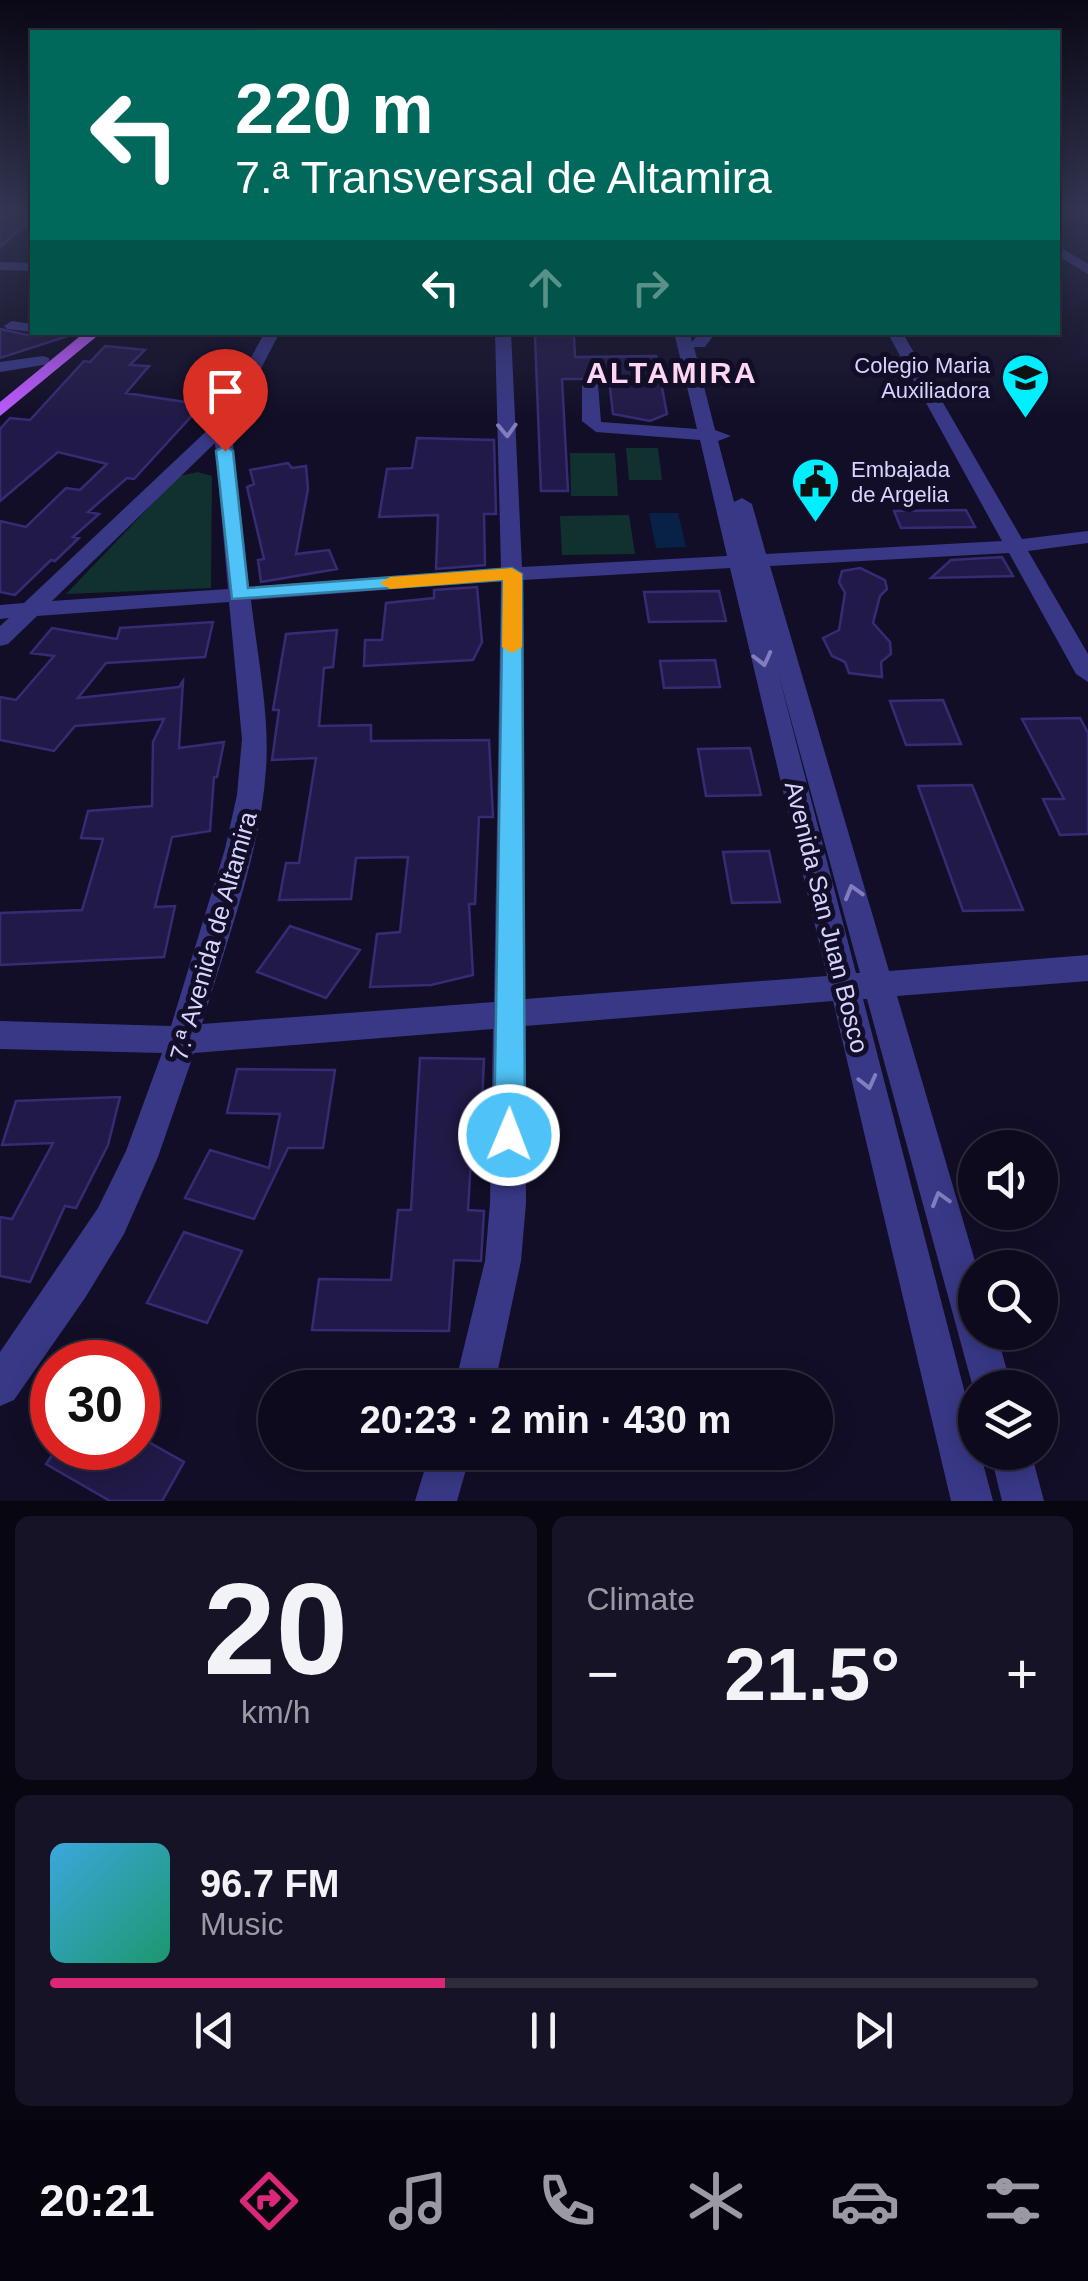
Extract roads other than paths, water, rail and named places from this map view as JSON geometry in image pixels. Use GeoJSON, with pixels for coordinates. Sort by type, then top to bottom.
{"type":"FeatureCollection","features":[{"type":"Feature","properties":{"kind":"main road"},"geometry":{"type":"LineString","coordinates":[[0,396],[74,335]]}},
{"type":"Feature","properties":{"kind":"main road"},"geometry":{"type":"LineString","coordinates":[[0,411],[91,335]]}},
{"type":"Feature","properties":{"kind":"street"},"geometry":{"type":"LineString","coordinates":[[12,326],[30,328]]}},
{"type":"Feature","properties":{"kind":"street"},"geometry":{"type":"LineString","coordinates":[[0,638],[222,426],[271,335]]}},
{"type":"Feature","properties":{"kind":"street"},"geometry":{"type":"LineString","coordinates":[[478,1370],[504,1242],[511,1014],[512,574],[502,335]]}},
{"type":"Feature","properties":{"kind":"street","name":"Avenida San Juan Bosco"},"geometry":{"type":"LineString","coordinates":[[696,335],[748,564],[862,987],[972,1501]]}},
{"type":"Feature","properties":{"kind":"street"},"geometry":{"type":"LineString","coordinates":[[896,335],[1088,674]]}},
{"type":"Feature","properties":{"kind":"street"},"geometry":{"type":"LineString","coordinates":[[0,367],[43,361]]}},
{"type":"Feature","properties":{"kind":"street"},"geometry":{"type":"LineString","coordinates":[[590,385],[591,420],[596,427],[716,436]]}},
{"type":"Feature","properties":{"kind":"street","name":"7.ª Avenida de Altamira"},"geometry":{"type":"LineString","coordinates":[[0,1386],[110,1224],[148,1141],[183,1040],[251,799],[254,740],[222,426]]}},
{"type":"Feature","properties":{"kind":"street"},"geometry":{"type":"LineString","coordinates":[[170,472],[198,467],[227,476]]}},
{"type":"Feature","properties":{"kind":"street"},"geometry":{"type":"LineString","coordinates":[[0,612],[512,574],[748,564],[1016,546],[1088,537]]}},
{"type":"Feature","properties":{"kind":"street"},"geometry":{"type":"LineString","coordinates":[[0,1035],[183,1040],[1088,968]]}},
{"type":"Feature","properties":{"kind":"street","name":"Avenida San Juan Bosco"},"geometry":{"type":"LineString","coordinates":[[862,987],[958,1276]]}},
{"type":"Feature","properties":{"kind":"street"},"geometry":{"type":"LineString","coordinates":[[436,1501],[446,1470]]}},
{"type":"Feature","properties":{"kind":"street"},"geometry":{"type":"LineString","coordinates":[[1015,1470],[1024,1501]]}},
{"type":"Feature","properties":{"kind":"water"},"geometry":{"type":"Polygon","coordinates":[[[649,513],[678,513],[686,547],[656,548],[649,513]]]}},
{"type":"Feature","properties":{"kind":"place","name":"Colegio Maria Auxiliadora"},"geometry":{"type":"Point","coordinates":[1025,420]}},
{"type":"Feature","properties":{"kind":"place","name":"Embajada de Argelia"},"geometry":{"type":"Point","coordinates":[816,524]}},
{"type":"Feature","properties":{"kind":"district","name":"ALTAMIRA"},"geometry":{"type":"Point","coordinates":[672,373]}}]}
